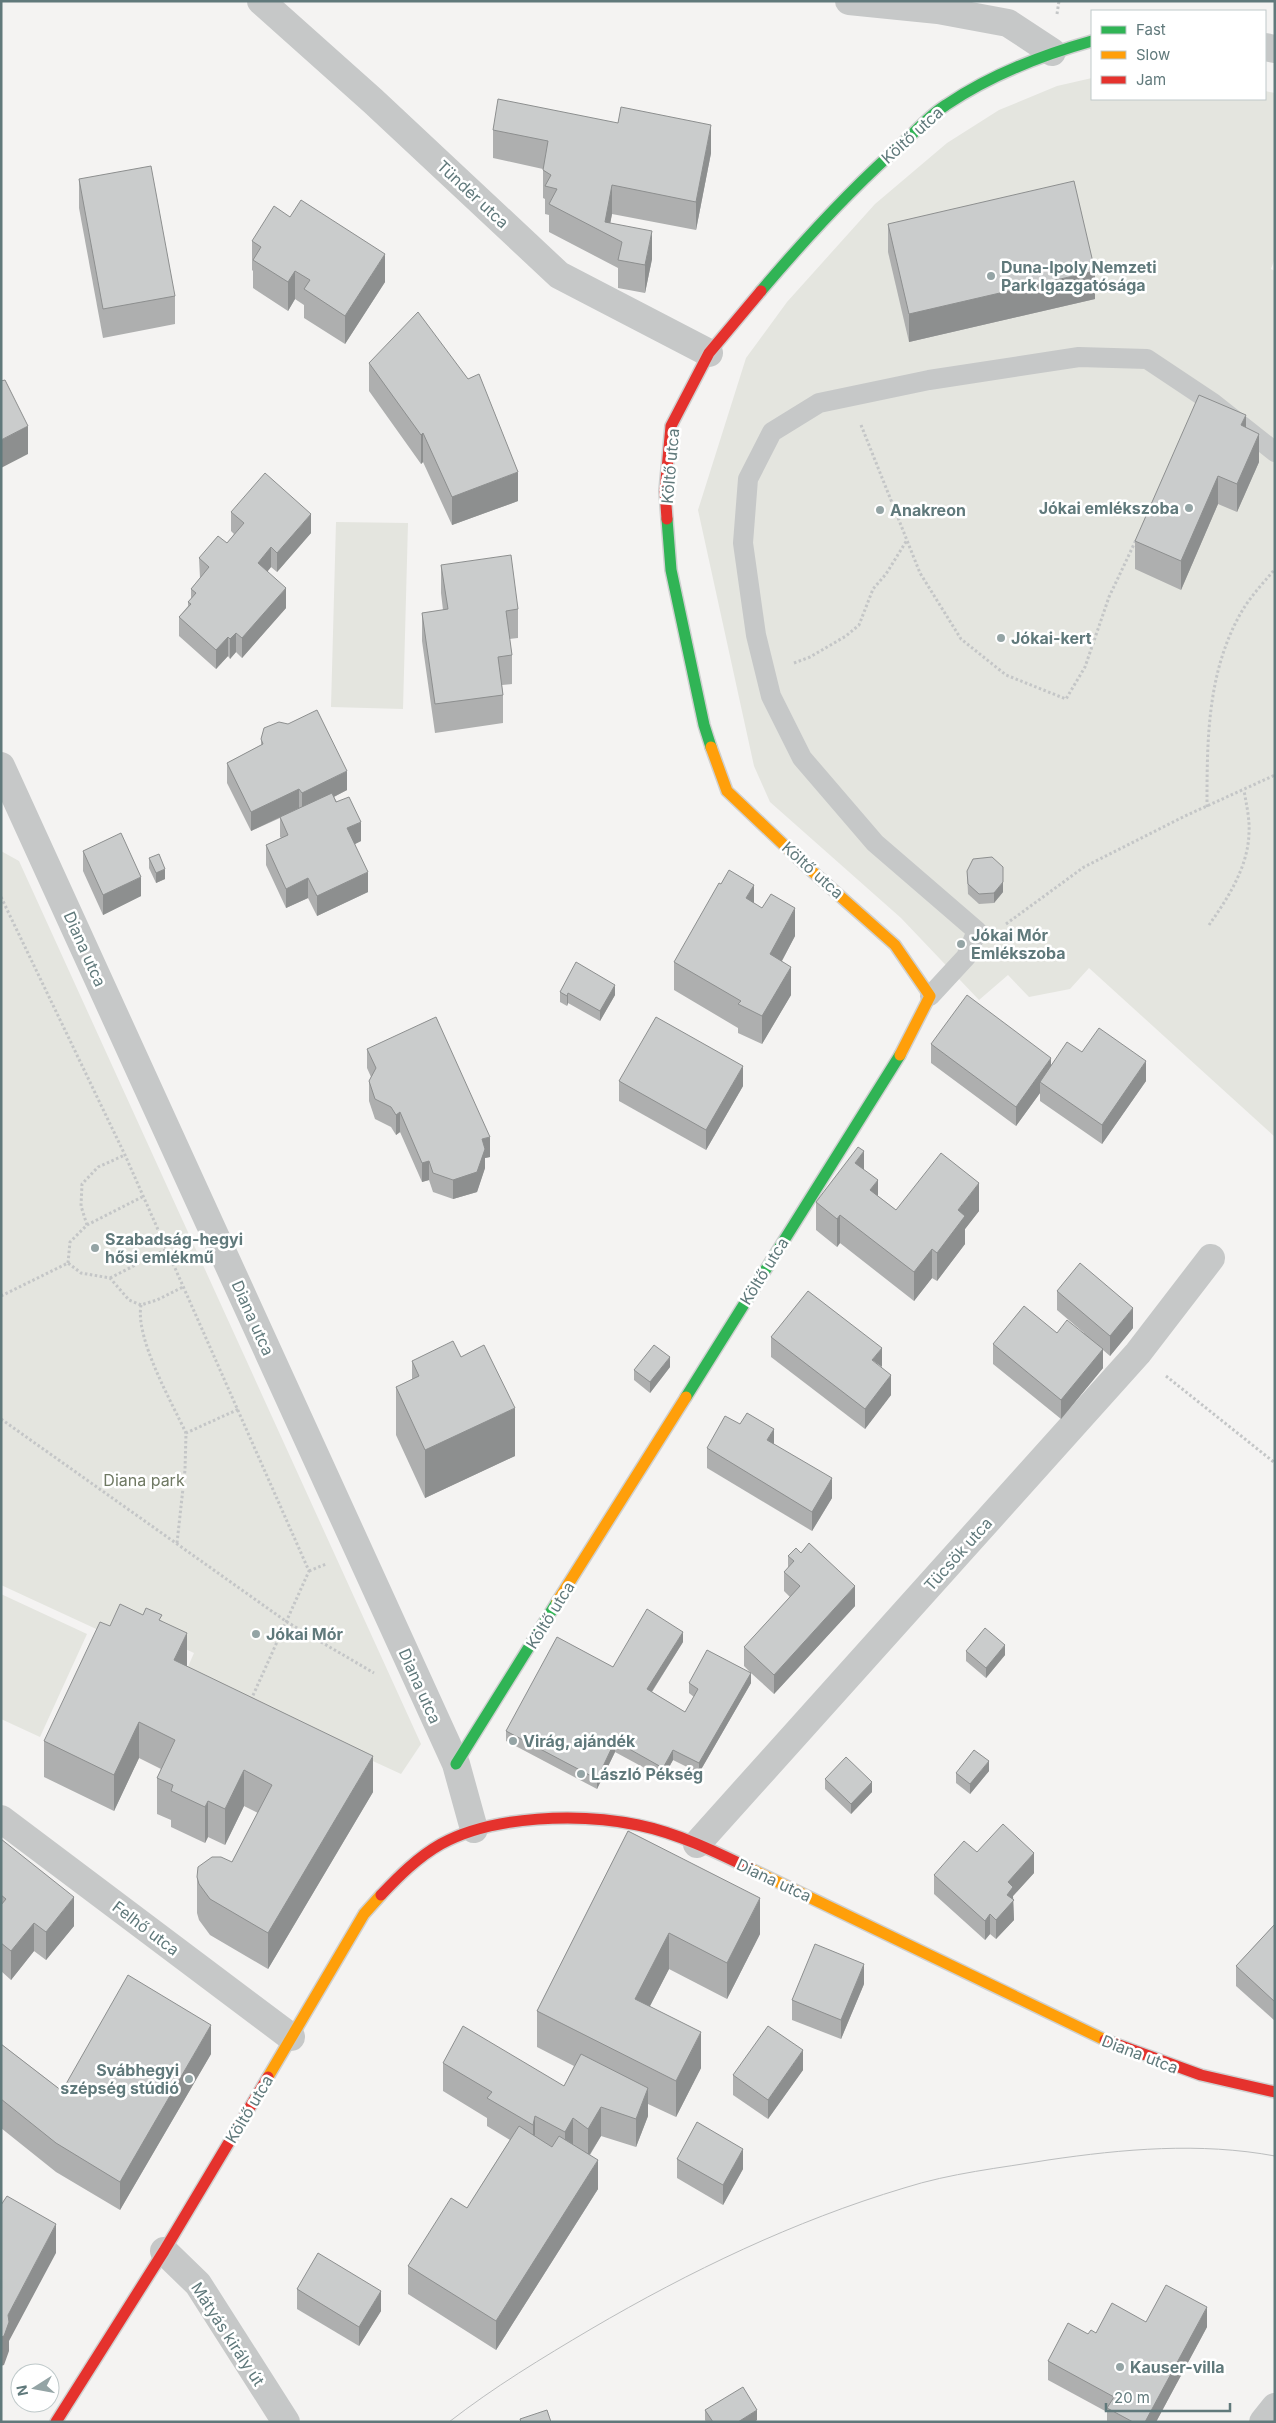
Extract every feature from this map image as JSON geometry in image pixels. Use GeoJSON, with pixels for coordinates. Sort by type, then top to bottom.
{"type":"FeatureCollection","features":[{"type":"Feature","properties":{"kind":"street","name":"Tündér utca"},"geometry":{"type":"LineString","coordinates":[[261,1],[373,101],[559,275],[709,353]]}},
{"type":"Feature","properties":{"kind":"street"},"geometry":{"type":"LineString","coordinates":[[849,1],[938,10],[1008,23],[1052,52]]}},
{"type":"Feature","properties":{"kind":"street","name":"Költő utca"},"geometry":{"type":"LineString","coordinates":[[456,1764],[908,1044],[930,996],[895,945],[805,865],[727,791],[718,770],[704,725],[671,570],[664,490],[672,426],[709,353],[795,251],[870,172],[945,105],[1005,73],[1052,52],[1091,41]]}},
{"type":"Feature","properties":{"kind":"street","name":"Diana utca"},"geometry":{"type":"LineString","coordinates":[[2,772],[456,1764],[474,1829],[524,1822],[598,1820],[638,1825],[697,1844],[861,1921],[1106,2042],[1197,2075],[1275,2092]]}},
{"type":"Feature","properties":{"kind":"street","name":"Tücsök utca"},"geometry":{"type":"LineString","coordinates":[[697,1844],[1138,1353],[1211,1258]]}},
{"type":"Feature","properties":{"kind":"street","name":"Felhő utca"},"geometry":{"type":"LineString","coordinates":[[1,1819],[291,2037]]}},
{"type":"Feature","properties":{"kind":"street","name":"Költő utca"},"geometry":{"type":"LineString","coordinates":[[56,2422],[164,2251],[364,1914],[396,1877],[432,1847],[474,1829]]}},
{"type":"Feature","properties":{"kind":"street","name":"Mátyás király út"},"geometry":{"type":"LineString","coordinates":[[164,2251],[198,2284],[286,2422]]}},
{"type":"Feature","properties":{"kind":"street"},"geometry":{"type":"LineString","coordinates":[[1263,2422],[1275,2407]]}},
{"type":"Feature","properties":{"kind":"lane"},"geometry":{"type":"LineString","coordinates":[[930,996],[966,957],[977,931],[875,843],[802,758],[772,696],[756,635],[743,543],[748,479],[772,432],[819,403],[929,380],[1079,357],[1147,359],[1212,403],[1275,452]]}},
{"type":"Feature","properties":{"kind":"path"},"geometry":{"type":"LineString","coordinates":[[850,396],[920,573],[961,639],[1006,675],[1066,699],[1085,668],[1110,597],[1137,538]]}},
{"type":"Feature","properties":{"kind":"path"},"geometry":{"type":"LineString","coordinates":[[766,674],[810,657],[846,636],[859,625],[873,589],[886,574],[907,540]]}},
{"type":"Feature","properties":{"kind":"path"},"geometry":{"type":"LineString","coordinates":[[1207,807],[1207,754],[1211,698],[1222,654],[1242,610],[1275,569]]}},
{"type":"Feature","properties":{"kind":"path"},"geometry":{"type":"LineString","coordinates":[[977,931],[1002,928],[1084,867],[1275,775]]}},
{"type":"Feature","properties":{"kind":"path"},"geometry":{"type":"LineString","coordinates":[[1209,925],[1231,895],[1245,856],[1249,833],[1244,790]]}},
{"type":"Feature","properties":{"kind":"path"},"geometry":{"type":"LineString","coordinates":[[1,897],[125,1155],[239,1409],[309,1571],[250,1704]]}},
{"type":"Feature","properties":{"kind":"path"},"geometry":{"type":"LineString","coordinates":[[87,1225],[81,1206],[82,1184],[98,1167],[125,1155]]}},
{"type":"Feature","properties":{"kind":"path"},"geometry":{"type":"LineString","coordinates":[[68,1263],[70,1242],[87,1225],[143,1197]]}},
{"type":"Feature","properties":{"kind":"path"},"geometry":{"type":"LineString","coordinates":[[68,1263],[80,1272],[110,1278],[167,1250]]}},
{"type":"Feature","properties":{"kind":"path"},"geometry":{"type":"LineString","coordinates":[[1,1296],[68,1263]]}},
{"type":"Feature","properties":{"kind":"path"},"geometry":{"type":"LineString","coordinates":[[110,1278],[129,1300],[140,1305],[157,1300],[184,1286]]}},
{"type":"Feature","properties":{"kind":"path"},"geometry":{"type":"LineString","coordinates":[[140,1305],[138,1318],[151,1357],[186,1433],[176,1544]]}},
{"type":"Feature","properties":{"kind":"path"},"geometry":{"type":"LineString","coordinates":[[1159,1370],[1275,1462]]}},
{"type":"Feature","properties":{"kind":"path"},"geometry":{"type":"LineString","coordinates":[[186,1433],[239,1409]]}},
{"type":"Feature","properties":{"kind":"path"},"geometry":{"type":"LineString","coordinates":[[1,1419],[287,1622],[379,1676]]}},
{"type":"Feature","properties":{"kind":"green space","name":"Jókai-kert"},"geometry":{"type":"Polygon","coordinates":[[[1091,78],[1091,100],[1266,100],[1266,91],[1275,93],[1275,258],[1271,269],[1275,271],[1275,1137],[1089,968],[1070,989],[1029,997],[1008,975],[979,1000],[901,918],[770,802],[754,766],[698,510],[746,358],[787,302],[875,204],[947,143],[999,110],[1057,86],[1091,78]]]}},
{"type":"Feature","properties":{"kind":"green space"},"geometry":{"type":"Polygon","coordinates":[[[336,522],[408,523],[403,709],[331,707],[336,522]]]}},
{"type":"Feature","properties":{"kind":"green space","name":"Diana park"},"geometry":{"type":"Polygon","coordinates":[[[1,851],[19,861],[421,1744],[401,1774],[249,1704],[187,1669],[194,1653],[129,1623],[120,1640],[1,1585],[1,851]]]}},
{"type":"Feature","properties":{"kind":"green space"},"geometry":{"type":"Polygon","coordinates":[[[1,1594],[87,1634],[40,1737],[1,1719],[1,1594]]]}},
{"type":"Feature","properties":{"kind":"building"},"geometry":{"type":"Polygon","coordinates":[[[498,99],[618,123],[621,107],[711,125],[696,202],[612,185],[605,222],[652,231],[645,265],[618,260],[622,242],[549,204],[557,189],[545,186],[551,175],[543,170],[548,141],[493,130],[498,99]]]}},
{"type":"Feature","properties":{"kind":"building"},"geometry":{"type":"Polygon","coordinates":[[[151,166],[175,296],[103,309],[79,179],[151,166]]]}},
{"type":"Feature","properties":{"kind":"building","name":"Duna-Ipoly Nemzeti Park Igazgatósága"},"geometry":{"type":"Polygon","coordinates":[[[1074,181],[1095,271],[909,314],[888,224],[1074,181]]]}},
{"type":"Feature","properties":{"kind":"building"},"geometry":{"type":"Polygon","coordinates":[[[301,200],[385,254],[345,316],[304,289],[310,280],[295,271],[288,282],[253,260],[261,247],[252,241],[274,206],[290,217],[301,200]]]}},
{"type":"Feature","properties":{"kind":"building"},"geometry":{"type":"Polygon","coordinates":[[[418,312],[468,379],[479,374],[518,472],[452,497],[423,433],[421,435],[369,363],[418,312]]]}},
{"type":"Feature","properties":{"kind":"building"},"geometry":{"type":"Polygon","coordinates":[[[5,380],[28,426],[1,440],[1,381],[5,380]]]}},
{"type":"Feature","properties":{"kind":"building","name":"Jókai emlékszoba"},"geometry":{"type":"Polygon","coordinates":[[[1199,395],[1246,415],[1241,425],[1259,434],[1237,484],[1218,476],[1181,561],[1135,541],[1199,395]]]}},
{"type":"Feature","properties":{"kind":"building"},"geometry":{"type":"Polygon","coordinates":[[[265,473],[311,514],[277,553],[271,547],[258,563],[286,588],[242,638],[236,633],[230,639],[228,637],[216,650],[179,617],[191,604],[188,602],[196,593],[191,589],[209,567],[199,558],[218,536],[227,543],[244,523],[231,512],[265,473]]]}},
{"type":"Feature","properties":{"kind":"building"},"geometry":{"type":"Polygon","coordinates":[[[511,555],[518,609],[506,611],[512,655],[498,657],[503,695],[435,704],[422,613],[448,609],[441,565],[511,555]]]}},
{"type":"Feature","properties":{"kind":"building"},"geometry":{"type":"Polygon","coordinates":[[[317,710],[347,771],[302,793],[299,789],[251,812],[227,763],[263,744],[261,739],[264,728],[279,722],[288,724],[317,710]]]}},
{"type":"Feature","properties":{"kind":"building"},"geometry":{"type":"Polygon","coordinates":[[[332,793],[336,802],[349,797],[361,822],[347,828],[368,872],[317,896],[308,878],[286,889],[266,845],[288,835],[280,817],[332,793]]]}},
{"type":"Feature","properties":{"kind":"building"},"geometry":{"type":"Polygon","coordinates":[[[121,833],[141,877],[103,895],[83,851],[121,833]]]}},
{"type":"Feature","properties":{"kind":"building"},"geometry":{"type":"Polygon","coordinates":[[[159,854],[165,869],[156,873],[149,858],[159,854]]]}},
{"type":"Feature","properties":{"kind":"building"},"geometry":{"type":"Polygon","coordinates":[[[992,857],[1003,867],[1003,882],[994,893],[979,894],[968,884],[967,871],[973,859],[992,857]]]}},
{"type":"Feature","properties":{"kind":"building"},"geometry":{"type":"Polygon","coordinates":[[[729,870],[754,885],[746,898],[762,908],[771,894],[795,908],[770,954],[791,967],[762,1016],[738,1004],[741,1001],[674,962],[719,883],[721,884],[729,870]]]}},
{"type":"Feature","properties":{"kind":"building"},"geometry":{"type":"Polygon","coordinates":[[[576,962],[615,985],[600,1011],[568,993],[567,996],[560,992],[576,962]]]}},
{"type":"Feature","properties":{"kind":"building"},"geometry":{"type":"Polygon","coordinates":[[[967,995],[1051,1058],[1016,1107],[931,1044],[967,995]]]}},
{"type":"Feature","properties":{"kind":"building"},"geometry":{"type":"Polygon","coordinates":[[[436,1017],[490,1137],[482,1139],[485,1149],[477,1172],[453,1180],[433,1173],[429,1161],[422,1163],[400,1112],[396,1115],[391,1107],[375,1099],[369,1081],[376,1068],[367,1049],[436,1017]]]}},
{"type":"Feature","properties":{"kind":"building"},"geometry":{"type":"Polygon","coordinates":[[[656,1017],[743,1066],[706,1130],[619,1081],[656,1017]]]}},
{"type":"Feature","properties":{"kind":"building"},"geometry":{"type":"Polygon","coordinates":[[[1099,1028],[1146,1061],[1102,1125],[1040,1082],[1067,1042],[1082,1052],[1099,1028]]]}},
{"type":"Feature","properties":{"kind":"building"},"geometry":{"type":"Polygon","coordinates":[[[858,1147],[864,1151],[855,1163],[878,1180],[870,1190],[896,1210],[941,1153],[979,1183],[958,1210],[965,1216],[937,1253],[932,1249],[914,1272],[840,1215],[837,1219],[816,1202],[858,1147]]]}},
{"type":"Feature","properties":{"kind":"building"},"geometry":{"type":"Polygon","coordinates":[[[1080,1263],[1133,1308],[1110,1336],[1057,1291],[1080,1263]]]}},
{"type":"Feature","properties":{"kind":"building"},"geometry":{"type":"Polygon","coordinates":[[[808,1291],[882,1348],[872,1360],[891,1375],[865,1409],[771,1337],[808,1291]]]}},
{"type":"Feature","properties":{"kind":"building"},"geometry":{"type":"Polygon","coordinates":[[[1024,1306],[1057,1333],[1067,1320],[1103,1349],[1061,1400],[993,1344],[1024,1306]]]}},
{"type":"Feature","properties":{"kind":"building"},"geometry":{"type":"Polygon","coordinates":[[[453,1341],[461,1357],[484,1345],[515,1408],[425,1450],[396,1387],[419,1376],[412,1361],[453,1341]]]}},
{"type":"Feature","properties":{"kind":"building"},"geometry":{"type":"Polygon","coordinates":[[[654,1345],[670,1357],[650,1382],[634,1370],[654,1345]]]}},
{"type":"Feature","properties":{"kind":"building"},"geometry":{"type":"Polygon","coordinates":[[[747,1413],[774,1429],[767,1440],[832,1478],[812,1512],[707,1448],[725,1416],[740,1424],[747,1413]]]}},
{"type":"Feature","properties":{"kind":"building"},"geometry":{"type":"Polygon","coordinates":[[[809,1543],[855,1586],[774,1675],[744,1647],[800,1586],[784,1572],[794,1561],[788,1556],[796,1548],[801,1553],[809,1543]]]}},
{"type":"Feature","properties":{"kind":"building"},"geometry":{"type":"Polygon","coordinates":[[[120,1604],[143,1615],[146,1608],[162,1615],[159,1620],[187,1633],[174,1660],[373,1756],[268,1933],[210,1899],[199,1884],[197,1877],[198,1867],[212,1857],[221,1857],[232,1862],[272,1785],[244,1770],[225,1809],[208,1801],[205,1807],[171,1791],[173,1785],[157,1778],[175,1740],[139,1722],[114,1775],[44,1741],[100,1622],[110,1626],[120,1604]]]}},
{"type":"Feature","properties":{"kind":"building"},"geometry":{"type":"Polygon","coordinates":[[[647,1609],[683,1632],[647,1689],[685,1712],[698,1689],[689,1683],[707,1650],[751,1673],[699,1763],[673,1750],[663,1768],[615,1741],[597,1779],[506,1731],[557,1637],[613,1667],[647,1609]]]}},
{"type":"Feature","properties":{"kind":"building"},"geometry":{"type":"Polygon","coordinates":[[[985,1628],[1005,1645],[986,1668],[966,1651],[985,1628]]]}},
{"type":"Feature","properties":{"kind":"building"},"geometry":{"type":"Polygon","coordinates":[[[974,1750],[989,1761],[970,1784],[956,1773],[974,1750]]]}},
{"type":"Feature","properties":{"kind":"building"},"geometry":{"type":"Polygon","coordinates":[[[846,1757],[872,1782],[851,1804],[825,1779],[846,1757]]]}},
{"type":"Feature","properties":{"kind":"building"},"geometry":{"type":"Polygon","coordinates":[[[1003,1824],[1034,1853],[1008,1882],[1013,1887],[1007,1895],[1014,1900],[996,1920],[990,1914],[985,1921],[934,1875],[964,1841],[977,1852],[1003,1824]]]}},
{"type":"Feature","properties":{"kind":"building"},"geometry":{"type":"Polygon","coordinates":[[[628,1831],[760,1898],[727,1963],[669,1933],[635,1999],[701,2032],[676,2081],[537,2011],[628,1831]]]}},
{"type":"Feature","properties":{"kind":"building"},"geometry":{"type":"Polygon","coordinates":[[[1,1839],[74,1897],[46,1932],[34,1923],[11,1951],[1,1943],[1,1905],[6,1899],[1,1895],[1,1839]]]}},
{"type":"Feature","properties":{"kind":"building"},"geometry":{"type":"Polygon","coordinates":[[[1275,1924],[1275,2002],[1236,1966],[1275,1924]]]}},
{"type":"Feature","properties":{"kind":"building"},"geometry":{"type":"Polygon","coordinates":[[[815,1944],[864,1964],[841,2020],[792,2000],[815,1944]]]}},
{"type":"Feature","properties":{"kind":"building"},"geometry":{"type":"Polygon","coordinates":[[[128,1975],[211,2025],[120,2182],[56,2143],[1,2099],[1,2044],[62,2091],[128,1975]]]}},
{"type":"Feature","properties":{"kind":"building"},"geometry":{"type":"Polygon","coordinates":[[[463,2026],[564,2086],[581,2054],[648,2088],[636,2119],[601,2107],[588,2129],[573,2118],[565,2132],[535,2116],[533,2125],[487,2098],[492,2092],[443,2063],[463,2026]]]}},
{"type":"Feature","properties":{"kind":"building"},"geometry":{"type":"Polygon","coordinates":[[[768,2026],[803,2050],[768,2100],[733,2075],[768,2026]]]}},
{"type":"Feature","properties":{"kind":"building"},"geometry":{"type":"Polygon","coordinates":[[[697,2122],[743,2149],[723,2185],[677,2159],[697,2122]]]}},
{"type":"Feature","properties":{"kind":"building"},"geometry":{"type":"Polygon","coordinates":[[[519,2126],[552,2147],[559,2136],[598,2160],[496,2321],[408,2266],[451,2198],[467,2208],[519,2126]]]}},
{"type":"Feature","properties":{"kind":"building"},"geometry":{"type":"Polygon","coordinates":[[[7,2196],[56,2224],[8,2315],[9,2322],[4,2336],[1,2337],[1,2205],[7,2196]]]}},
{"type":"Feature","properties":{"kind":"building"},"geometry":{"type":"Polygon","coordinates":[[[318,2253],[381,2291],[359,2327],[297,2289],[318,2253]]]}},
{"type":"Feature","properties":{"kind":"building","name":"Kauser-villa"},"geometry":{"type":"Polygon","coordinates":[[[1166,2285],[1207,2307],[1145,2422],[1133,2422],[1107,2408],[1114,2397],[1048,2361],[1068,2323],[1088,2334],[1091,2330],[1096,2333],[1112,2303],[1146,2322],[1166,2285]]]}},
{"type":"Feature","properties":{"kind":"building"},"geometry":{"type":"Polygon","coordinates":[[[743,2387],[757,2410],[738,2422],[713,2422],[705,2410],[743,2387]]]}},
{"type":"Feature","properties":{"kind":"building"},"geometry":{"type":"Polygon","coordinates":[[[547,2410],[551,2422],[521,2422],[520,2419],[547,2410]]]}},
{"type":"Feature","properties":{"kind":"tram line"},"geometry":{"type":"LineString","coordinates":[[449,2422],[536,2362],[666,2287],[743,2249],[863,2201],[922,2183],[958,2175],[1048,2160],[1105,2153],[1190,2148],[1218,2149],[1275,2156]]}},
{"type":"Feature","properties":{"kind":"traffic: fast"},"geometry":{"type":"LineString","coordinates":[[761,291],[847,196],[940,109],[963,94],[1016,67],[1091,41]]}},
{"type":"Feature","properties":{"kind":"traffic: fast"},"geometry":{"type":"LineString","coordinates":[[667,519],[671,570],[704,725],[711,747]]}},
{"type":"Feature","properties":{"kind":"traffic: fast"},"geometry":{"type":"LineString","coordinates":[[686,1397],[900,1055]]}},
{"type":"Feature","properties":{"kind":"traffic: fast"},"geometry":{"type":"LineString","coordinates":[[456,1764],[557,1602]]}},
{"type":"Feature","properties":{"kind":"traffic: slow"},"geometry":{"type":"LineString","coordinates":[[711,747],[727,791],[805,865],[895,945],[930,996],[900,1055]]}},
{"type":"Feature","properties":{"kind":"traffic: slow"},"geometry":{"type":"LineString","coordinates":[[557,1602],[686,1397]]}},
{"type":"Feature","properties":{"kind":"traffic: slow"},"geometry":{"type":"LineString","coordinates":[[751,1869],[1105,2040]]}},
{"type":"Feature","properties":{"kind":"traffic: slow"},"geometry":{"type":"LineString","coordinates":[[268,2077],[364,1914],[381,1895]]}},
{"type":"Feature","properties":{"kind":"traffic: jam"},"geometry":{"type":"LineString","coordinates":[[667,519],[665,491],[671,426],[709,353],[761,291]]}},
{"type":"Feature","properties":{"kind":"traffic: jam"},"geometry":{"type":"LineString","coordinates":[[381,1895],[417,1861],[441,1844],[462,1834],[486,1827],[538,1819],[590,1819],[615,1821],[653,1828],[709,1849],[751,1869]]}},
{"type":"Feature","properties":{"kind":"traffic: jam"},"geometry":{"type":"LineString","coordinates":[[1105,2040],[1201,2075],[1275,2092]]}},
{"type":"Feature","properties":{"kind":"traffic: jam"},"geometry":{"type":"LineString","coordinates":[[56,2422],[164,2251],[268,2077]]}},
{"type":"Feature","properties":{"kind":"place","name":"Duna-Ipoly Nemzeti Park Igazgatósága"},"geometry":{"type":"Point","coordinates":[991,276]}},
{"type":"Feature","properties":{"kind":"place","name":"Jókai emlékszoba"},"geometry":{"type":"Point","coordinates":[1189,508]}},
{"type":"Feature","properties":{"kind":"place","name":"Anakreon"},"geometry":{"type":"Point","coordinates":[880,510]}},
{"type":"Feature","properties":{"kind":"place","name":"Jókai-kert"},"geometry":{"type":"Point","coordinates":[1001,638]}},
{"type":"Feature","properties":{"kind":"place","name":"Jókai Mór Emlékszoba"},"geometry":{"type":"Point","coordinates":[961,944]}},
{"type":"Feature","properties":{"kind":"place","name":"Szabadság-hegyi hősi emlékmű"},"geometry":{"type":"Point","coordinates":[95,1248]}},
{"type":"Feature","properties":{"kind":"place","name":"Jókai Mór"},"geometry":{"type":"Point","coordinates":[256,1634]}},
{"type":"Feature","properties":{"kind":"place","name":"Virág, ajándék"},"geometry":{"type":"Point","coordinates":[513,1741]}},
{"type":"Feature","properties":{"kind":"place","name":"László Pékség"},"geometry":{"type":"Point","coordinates":[581,1774]}},
{"type":"Feature","properties":{"kind":"place","name":"Svábhegyi szépség stúdió"},"geometry":{"type":"Point","coordinates":[189,2079]}},
{"type":"Feature","properties":{"kind":"place","name":"Kauser-villa"},"geometry":{"type":"Point","coordinates":[1120,2367]}}]}
